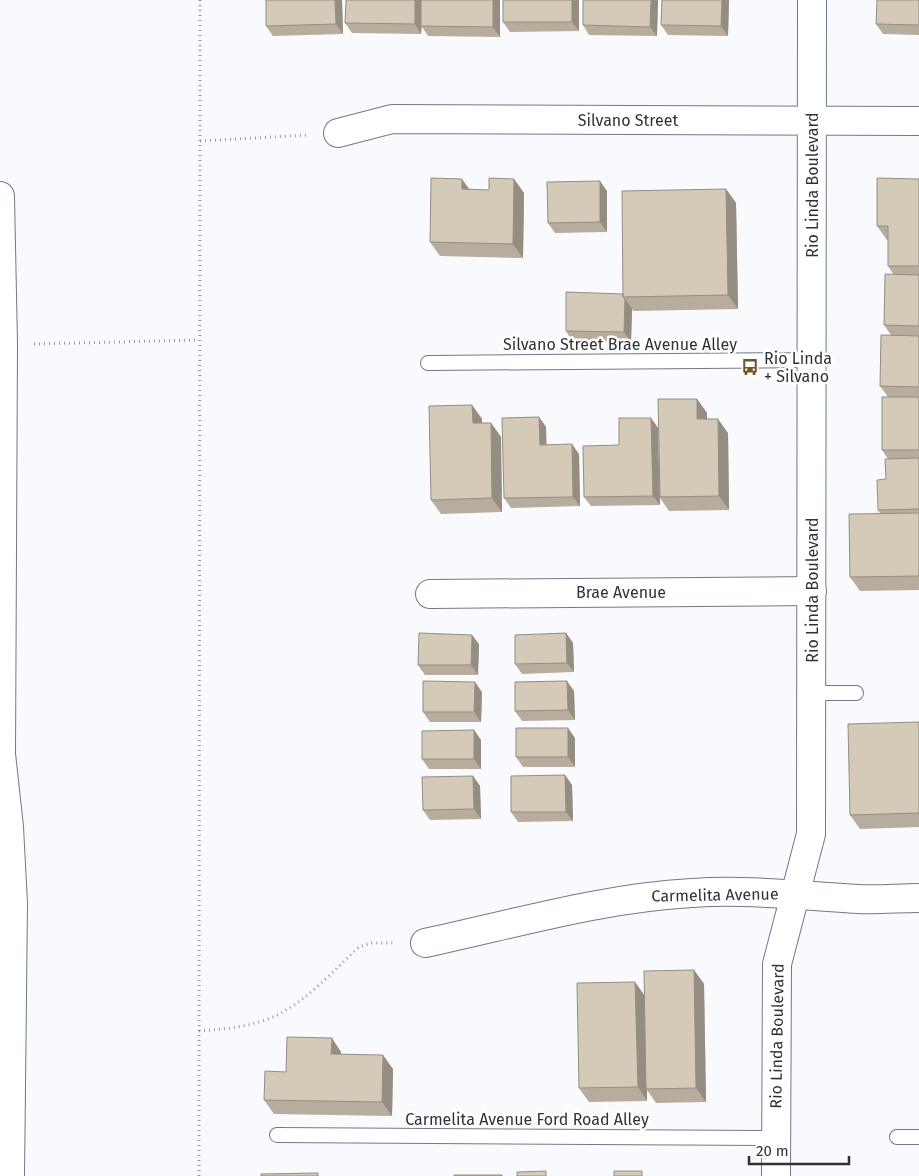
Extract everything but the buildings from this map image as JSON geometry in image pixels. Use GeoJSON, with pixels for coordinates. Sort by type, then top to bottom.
{"type":"FeatureCollection","features":[{"type":"Feature","properties":{"kind":"street","name":"Rio Linda Boulevard"},"geometry":{"type":"LineString","coordinates":[[776,1176],[777,964],[811,834],[812,0]]}},
{"type":"Feature","properties":{"kind":"street","name":"Silvano Street"},"geometry":{"type":"LineString","coordinates":[[338,133],[392,118],[812,122],[919,121]]}},
{"type":"Feature","properties":{"kind":"street"},"geometry":{"type":"LineString","coordinates":[[0,196],[1,754],[13,904],[6,1014],[7,1170]]}},
{"type":"Feature","properties":{"kind":"street","name":"Brae Avenue"},"geometry":{"type":"LineString","coordinates":[[430,594],[812,591]]}},
{"type":"Feature","properties":{"kind":"street","name":"Carmelita Avenue"},"geometry":{"type":"LineString","coordinates":[[425,943],[502,927],[556,912],[638,898],[693,893],[795,894],[860,899],[919,898]]}},
{"type":"Feature","properties":{"kind":"lane","name":"Silvano Street Brae Avenue Alley"},"geometry":{"type":"LineString","coordinates":[[428,363],[812,360]]}},
{"type":"Feature","properties":{"kind":"lane"},"geometry":{"type":"LineString","coordinates":[[812,693],[856,693]]}},
{"type":"Feature","properties":{"kind":"lane","name":"Carmelita Avenue Ford Road Alley"},"geometry":{"type":"LineString","coordinates":[[277,1135],[776,1138]]}},
{"type":"Feature","properties":{"kind":"lane"},"geometry":{"type":"LineString","coordinates":[[897,1137],[919,1137]]}},
{"type":"Feature","properties":{"kind":"path"},"geometry":{"type":"LineString","coordinates":[[199,1176],[200,0]]}},
{"type":"Feature","properties":{"kind":"path"},"geometry":{"type":"LineString","coordinates":[[200,141],[279,137]]}},
{"type":"Feature","properties":{"kind":"path"},"geometry":{"type":"LineString","coordinates":[[26,344],[199,340]]}},
{"type":"Feature","properties":{"kind":"path"},"geometry":{"type":"LineString","coordinates":[[199,1030],[251,1024],[275,1016],[294,1005],[359,947],[371,943]]}},
{"type":"Feature","properties":{"kind":"place","name":"Rio Linda + Silvano"},"geometry":{"type":"Point","coordinates":[750,367]}}]}
